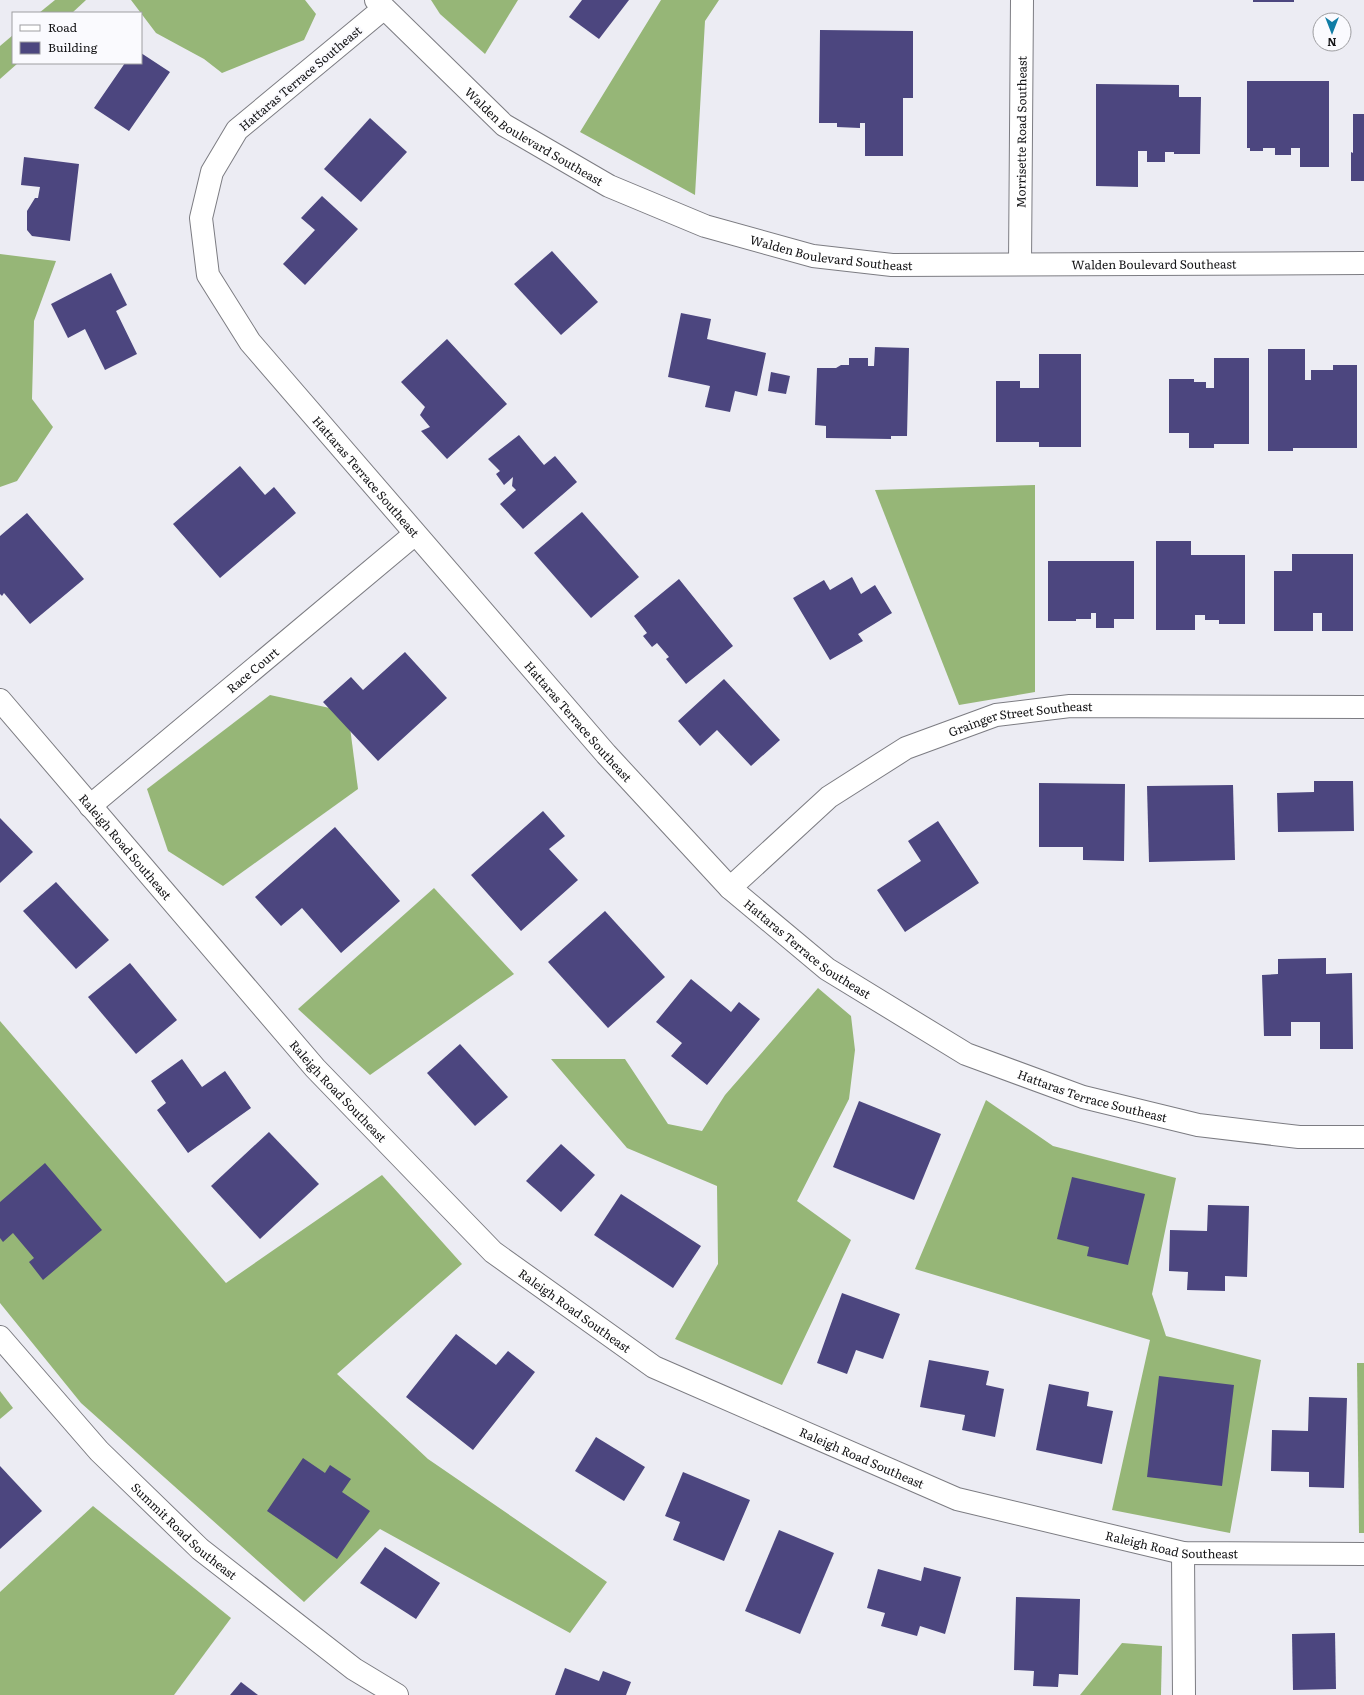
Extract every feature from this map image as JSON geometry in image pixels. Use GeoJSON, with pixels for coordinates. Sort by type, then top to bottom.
{"type":"FeatureCollection","features":[{"type":"Feature","properties":{"kind":"street","name":"Morrisette Road Southeast"},"geometry":{"type":"LineString","coordinates":[[1020,264],[1022,0]]}},
{"type":"Feature","properties":{"kind":"street","name":"Walden Boulevard Southeast"},"geometry":{"type":"LineString","coordinates":[[380,4],[504,125],[609,186],[705,226],[813,256],[884,264],[1364,264]]}},
{"type":"Feature","properties":{"kind":"street","name":"Hattaras Terrace Southeast"},"geometry":{"type":"LineString","coordinates":[[380,4],[237,130],[212,172],[201,218],[208,275],[250,342],[606,754],[730,888],[827,969],[966,1054],[1083,1097],[1198,1125],[1299,1137],[1364,1137]]}},
{"type":"Feature","properties":{"kind":"street","name":"Race Court"},"geometry":{"type":"LineString","coordinates":[[90,806],[415,534]]}},
{"type":"Feature","properties":{"kind":"street","name":"Raleigh Road Southeast"},"geometry":{"type":"LineString","coordinates":[[0,700],[315,1068],[493,1252],[654,1367],[957,1499],[1183,1553],[1364,1554]]}},
{"type":"Feature","properties":{"kind":"street","name":"Grainger Street Southeast"},"geometry":{"type":"LineString","coordinates":[[730,888],[836,793],[906,748],[996,715],[1070,706],[1364,707]]}},
{"type":"Feature","properties":{"kind":"street","name":"Summit Road Southeast"},"geometry":{"type":"LineString","coordinates":[[0,1337],[99,1451],[200,1549],[354,1669],[397,1695]]}},
{"type":"Feature","properties":{"kind":"street"},"geometry":{"type":"LineString","coordinates":[[1183,1553],[1184,1695]]}},
{"type":"Feature","properties":{"kind":"green space"},"geometry":{"type":"Polygon","coordinates":[[[55,0],[86,0],[73,12],[40,12],[55,0]]]}},
{"type":"Feature","properties":{"kind":"green space"},"geometry":{"type":"Polygon","coordinates":[[[131,0],[305,0],[316,14],[304,40],[222,73],[204,59],[156,33],[142,15],[142,12],[140,12],[131,0]]]}},
{"type":"Feature","properties":{"kind":"green space"},"geometry":{"type":"Polygon","coordinates":[[[431,0],[518,0],[485,54],[440,14],[431,0]]]}},
{"type":"Feature","properties":{"kind":"green space"},"geometry":{"type":"Polygon","coordinates":[[[661,0],[719,0],[705,21],[695,195],[580,132],[661,0]]]}},
{"type":"Feature","properties":{"kind":"green space"},"geometry":{"type":"Polygon","coordinates":[[[12,36],[12,64],[17,64],[0,79],[0,46],[12,36]]]}},
{"type":"Feature","properties":{"kind":"green space"},"geometry":{"type":"Polygon","coordinates":[[[0,254],[56,261],[34,321],[32,399],[53,427],[17,481],[0,487],[0,254]]]}},
{"type":"Feature","properties":{"kind":"green space"},"geometry":{"type":"Polygon","coordinates":[[[1035,485],[1035,692],[959,705],[875,490],[1035,485]]]}},
{"type":"Feature","properties":{"kind":"green space"},"geometry":{"type":"Polygon","coordinates":[[[270,695],[348,712],[358,789],[223,886],[168,851],[147,789],[270,695]]]}},
{"type":"Feature","properties":{"kind":"green space"},"geometry":{"type":"Polygon","coordinates":[[[434,888],[514,974],[370,1075],[298,1009],[434,888]]]}},
{"type":"Feature","properties":{"kind":"green space"},"geometry":{"type":"Polygon","coordinates":[[[818,988],[851,1016],[855,1050],[849,1099],[797,1201],[851,1240],[782,1385],[675,1339],[718,1264],[717,1186],[627,1148],[551,1059],[625,1059],[668,1124],[702,1131],[725,1095],[818,988]]]}},
{"type":"Feature","properties":{"kind":"green space"},"geometry":{"type":"Polygon","coordinates":[[[0,1021],[226,1283],[382,1175],[462,1264],[337,1374],[428,1459],[607,1582],[570,1633],[380,1529],[304,1602],[81,1403],[0,1303],[0,1021]]]}},
{"type":"Feature","properties":{"kind":"green space"},"geometry":{"type":"Polygon","coordinates":[[[986,1100],[1053,1146],[1176,1178],[1152,1294],[1166,1336],[1261,1360],[1230,1533],[1112,1510],[1150,1340],[915,1269],[986,1100]]]}},
{"type":"Feature","properties":{"kind":"green space"},"geometry":{"type":"Polygon","coordinates":[[[1357,1363],[1364,1363],[1364,1533],[1359,1533],[1357,1363]]]}},
{"type":"Feature","properties":{"kind":"green space"},"geometry":{"type":"Polygon","coordinates":[[[0,1391],[13,1408],[0,1419],[0,1391]]]}},
{"type":"Feature","properties":{"kind":"green space"},"geometry":{"type":"Polygon","coordinates":[[[93,1506],[231,1618],[174,1695],[0,1695],[0,1592],[93,1506]]]}},
{"type":"Feature","properties":{"kind":"green space"},"geometry":{"type":"Polygon","coordinates":[[[1122,1643],[1162,1646],[1161,1695],[1080,1695],[1122,1643]]]}},
{"type":"Feature","properties":{"kind":"building"},"geometry":{"type":"Polygon","coordinates":[[[582,0],[629,0],[599,39],[569,17],[582,0]]]}},
{"type":"Feature","properties":{"kind":"building"},"geometry":{"type":"Polygon","coordinates":[[[1253,0],[1294,0],[1294,2],[1253,2],[1253,0]]]}},
{"type":"Feature","properties":{"kind":"building"},"geometry":{"type":"Polygon","coordinates":[[[820,30],[913,31],[913,98],[903,98],[903,156],[865,156],[865,123],[860,123],[860,128],[837,127],[837,123],[819,123],[820,30]]]}},
{"type":"Feature","properties":{"kind":"building"},"geometry":{"type":"Polygon","coordinates":[[[142,54],[170,72],[129,131],[94,108],[124,64],[142,64],[142,54]]]}},
{"type":"Feature","properties":{"kind":"building"},"geometry":{"type":"Polygon","coordinates":[[[1247,81],[1329,81],[1329,167],[1300,167],[1300,148],[1291,148],[1291,155],[1275,155],[1275,148],[1263,148],[1263,151],[1250,151],[1250,148],[1247,148],[1247,81]]]}},
{"type":"Feature","properties":{"kind":"building"},"geometry":{"type":"Polygon","coordinates":[[[1096,84],[1179,85],[1179,97],[1201,97],[1200,154],[1174,154],[1174,152],[1165,152],[1165,162],[1147,162],[1147,151],[1138,151],[1138,187],[1096,186],[1096,84]]]}},
{"type":"Feature","properties":{"kind":"building"},"geometry":{"type":"Polygon","coordinates":[[[1353,114],[1364,114],[1364,181],[1351,181],[1353,114]]]}},
{"type":"Feature","properties":{"kind":"building"},"geometry":{"type":"Polygon","coordinates":[[[370,118],[407,152],[361,202],[324,169],[370,118]]]}},
{"type":"Feature","properties":{"kind":"building"},"geometry":{"type":"Polygon","coordinates":[[[24,157],[79,164],[70,241],[32,236],[27,230],[27,211],[35,198],[38,198],[40,187],[21,185],[24,157]]]}},
{"type":"Feature","properties":{"kind":"building"},"geometry":{"type":"Polygon","coordinates":[[[322,196],[358,229],[305,285],[283,264],[315,230],[301,218],[322,196]]]}},
{"type":"Feature","properties":{"kind":"building"},"geometry":{"type":"Polygon","coordinates":[[[552,251],[598,302],[561,335],[514,284],[552,251]]]}},
{"type":"Feature","properties":{"kind":"building"},"geometry":{"type":"Polygon","coordinates":[[[111,273],[127,305],[116,311],[137,354],[105,370],[85,329],[68,338],[51,304],[111,273]]]}},
{"type":"Feature","properties":{"kind":"building"},"geometry":{"type":"Polygon","coordinates":[[[681,313],[711,319],[707,339],[766,353],[757,396],[735,391],[730,412],[705,407],[710,386],[668,377],[681,313]]]}},
{"type":"Feature","properties":{"kind":"building"},"geometry":{"type":"Polygon","coordinates":[[[447,339],[507,404],[447,459],[421,431],[430,427],[420,415],[425,407],[401,382],[447,339]]]}},
{"type":"Feature","properties":{"kind":"building"},"geometry":{"type":"Polygon","coordinates":[[[875,347],[909,348],[907,436],[891,436],[891,439],[826,438],[826,426],[815,425],[817,368],[836,368],[841,365],[849,365],[849,358],[868,358],[868,366],[874,366],[875,347]]]}},
{"type":"Feature","properties":{"kind":"building"},"geometry":{"type":"Polygon","coordinates":[[[1268,349],[1305,349],[1305,380],[1311,380],[1311,370],[1333,370],[1333,365],[1357,365],[1357,448],[1293,448],[1293,451],[1268,451],[1268,349]]]}},
{"type":"Feature","properties":{"kind":"building"},"geometry":{"type":"Polygon","coordinates":[[[1039,354],[1081,354],[1081,447],[1039,447],[1039,442],[996,442],[996,381],[1020,381],[1020,388],[1039,388],[1039,354]]]}},
{"type":"Feature","properties":{"kind":"building"},"geometry":{"type":"Polygon","coordinates":[[[1214,358],[1249,358],[1249,444],[1214,444],[1214,448],[1189,448],[1189,433],[1169,433],[1169,379],[1194,379],[1194,382],[1206,382],[1206,388],[1214,388],[1214,358]]]}},
{"type":"Feature","properties":{"kind":"building"},"geometry":{"type":"Polygon","coordinates":[[[771,372],[790,376],[786,394],[768,391],[771,372]]]}},
{"type":"Feature","properties":{"kind":"building"},"geometry":{"type":"Polygon","coordinates":[[[519,435],[544,465],[555,456],[577,482],[523,529],[500,504],[516,490],[512,486],[513,477],[504,485],[496,474],[500,471],[488,459],[519,435]]]}},
{"type":"Feature","properties":{"kind":"building"},"geometry":{"type":"Polygon","coordinates":[[[240,466],[265,495],[274,487],[296,513],[220,578],[173,524],[240,466]]]}},
{"type":"Feature","properties":{"kind":"building"},"geometry":{"type":"Polygon","coordinates":[[[582,512],[639,577],[591,618],[534,553],[582,512]]]}},
{"type":"Feature","properties":{"kind":"building"},"geometry":{"type":"Polygon","coordinates":[[[27,513],[84,579],[30,624],[4,593],[2,596],[0,594],[0,536],[27,513]]]}},
{"type":"Feature","properties":{"kind":"building"},"geometry":{"type":"Polygon","coordinates":[[[1156,541],[1191,541],[1191,555],[1245,555],[1245,624],[1219,624],[1219,620],[1205,620],[1205,615],[1195,615],[1195,630],[1156,630],[1156,541]]]}},
{"type":"Feature","properties":{"kind":"building"},"geometry":{"type":"Polygon","coordinates":[[[1292,554],[1353,554],[1353,631],[1322,631],[1322,613],[1313,613],[1313,631],[1274,631],[1274,571],[1292,571],[1292,554]]]}},
{"type":"Feature","properties":{"kind":"building"},"geometry":{"type":"Polygon","coordinates":[[[1048,561],[1134,561],[1134,619],[1114,619],[1114,628],[1096,628],[1096,613],[1091,613],[1091,619],[1076,619],[1076,621],[1048,621],[1048,561]]]}},
{"type":"Feature","properties":{"kind":"building"},"geometry":{"type":"Polygon","coordinates":[[[852,577],[861,594],[875,585],[892,613],[858,634],[863,641],[830,660],[793,598],[824,580],[830,590],[852,577]]]}},
{"type":"Feature","properties":{"kind":"building"},"geometry":{"type":"Polygon","coordinates":[[[679,579],[733,646],[686,684],[666,659],[669,657],[657,643],[652,647],[643,636],[647,633],[634,616],[679,579]]]}},
{"type":"Feature","properties":{"kind":"building"},"geometry":{"type":"Polygon","coordinates":[[[405,652],[447,698],[378,761],[323,702],[351,677],[363,690],[405,652]]]}},
{"type":"Feature","properties":{"kind":"building"},"geometry":{"type":"Polygon","coordinates":[[[724,679],[780,740],[751,766],[717,730],[700,746],[678,721],[724,679]]]}},
{"type":"Feature","properties":{"kind":"building"},"geometry":{"type":"Polygon","coordinates":[[[1314,781],[1353,781],[1354,831],[1278,832],[1277,793],[1314,792],[1314,781]]]}},
{"type":"Feature","properties":{"kind":"building"},"geometry":{"type":"Polygon","coordinates":[[[1039,783],[1125,784],[1124,861],[1083,860],[1083,847],[1039,847],[1039,783]]]}},
{"type":"Feature","properties":{"kind":"building"},"geometry":{"type":"Polygon","coordinates":[[[1233,785],[1235,860],[1149,862],[1147,786],[1233,785]]]}},
{"type":"Feature","properties":{"kind":"building"},"geometry":{"type":"Polygon","coordinates":[[[543,811],[565,836],[549,849],[578,880],[521,931],[471,875],[543,811]]]}},
{"type":"Feature","properties":{"kind":"building"},"geometry":{"type":"Polygon","coordinates":[[[0,818],[33,852],[0,883],[0,818]]]}},
{"type":"Feature","properties":{"kind":"building"},"geometry":{"type":"Polygon","coordinates":[[[938,821],[979,883],[905,932],[877,890],[921,861],[908,841],[938,821]]]}},
{"type":"Feature","properties":{"kind":"building"},"geometry":{"type":"Polygon","coordinates":[[[335,827],[400,901],[341,953],[302,908],[281,926],[255,897],[335,827]]]}},
{"type":"Feature","properties":{"kind":"building"},"geometry":{"type":"Polygon","coordinates":[[[56,882],[109,940],[76,969],[23,911],[56,882]]]}},
{"type":"Feature","properties":{"kind":"building"},"geometry":{"type":"Polygon","coordinates":[[[605,911],[665,977],[608,1028],[548,962],[605,911]]]}},
{"type":"Feature","properties":{"kind":"building"},"geometry":{"type":"Polygon","coordinates":[[[1326,958],[1326,974],[1352,973],[1353,1049],[1320,1049],[1320,1022],[1291,1022],[1291,1036],[1264,1036],[1262,975],[1278,974],[1278,959],[1326,958]]]}},
{"type":"Feature","properties":{"kind":"building"},"geometry":{"type":"Polygon","coordinates":[[[130,963],[177,1020],[136,1054],[88,997],[130,963]]]}},
{"type":"Feature","properties":{"kind":"building"},"geometry":{"type":"Polygon","coordinates":[[[691,979],[731,1012],[739,1002],[760,1019],[707,1085],[671,1056],[682,1043],[656,1022],[691,979]]]}},
{"type":"Feature","properties":{"kind":"building"},"geometry":{"type":"Polygon","coordinates":[[[460,1044],[508,1097],[475,1126],[427,1073],[460,1044]]]}},
{"type":"Feature","properties":{"kind":"building"},"geometry":{"type":"Polygon","coordinates":[[[182,1059],[202,1087],[225,1071],[251,1108],[188,1153],[157,1110],[166,1103],[151,1081],[182,1059]]]}},
{"type":"Feature","properties":{"kind":"building"},"geometry":{"type":"Polygon","coordinates":[[[859,1101],[941,1134],[914,1200],[833,1167],[859,1101]]]}},
{"type":"Feature","properties":{"kind":"building"},"geometry":{"type":"Polygon","coordinates":[[[269,1132],[319,1184],[260,1239],[211,1186],[269,1132]]]}},
{"type":"Feature","properties":{"kind":"building"},"geometry":{"type":"Polygon","coordinates":[[[561,1144],[595,1175],[561,1212],[526,1181],[561,1144]]]}},
{"type":"Feature","properties":{"kind":"building"},"geometry":{"type":"Polygon","coordinates":[[[45,1163],[102,1230],[43,1280],[29,1262],[34,1258],[13,1233],[3,1242],[0,1238],[0,1202],[45,1163]]]}},
{"type":"Feature","properties":{"kind":"building"},"geometry":{"type":"Polygon","coordinates":[[[1072,1177],[1145,1194],[1128,1265],[1087,1256],[1089,1247],[1057,1239],[1072,1177]]]}},
{"type":"Feature","properties":{"kind":"building"},"geometry":{"type":"Polygon","coordinates":[[[621,1194],[701,1246],[673,1288],[594,1235],[621,1194]]]}},
{"type":"Feature","properties":{"kind":"building"},"geometry":{"type":"Polygon","coordinates":[[[1208,1205],[1249,1206],[1247,1277],[1225,1276],[1225,1291],[1187,1290],[1188,1272],[1169,1271],[1170,1230],[1207,1231],[1208,1205]]]}},
{"type":"Feature","properties":{"kind":"building"},"geometry":{"type":"Polygon","coordinates":[[[842,1293],[900,1314],[883,1359],[856,1350],[847,1374],[817,1363],[842,1293]]]}},
{"type":"Feature","properties":{"kind":"building"},"geometry":{"type":"Polygon","coordinates":[[[456,1334],[496,1365],[508,1351],[535,1372],[473,1450],[406,1397],[456,1334]]]}},
{"type":"Feature","properties":{"kind":"building"},"geometry":{"type":"Polygon","coordinates":[[[929,1360],[989,1371],[986,1385],[1004,1389],[995,1437],[962,1430],[965,1415],[920,1407],[929,1360]]]}},
{"type":"Feature","properties":{"kind":"building"},"geometry":{"type":"Polygon","coordinates":[[[1159,1376],[1234,1385],[1222,1486],[1147,1477],[1159,1376]]]}},
{"type":"Feature","properties":{"kind":"building"},"geometry":{"type":"Polygon","coordinates":[[[1049,1384],[1089,1392],[1087,1406],[1113,1411],[1102,1464],[1036,1450],[1049,1384]]]}},
{"type":"Feature","properties":{"kind":"building"},"geometry":{"type":"Polygon","coordinates":[[[1309,1397],[1347,1398],[1344,1488],[1309,1487],[1309,1472],[1271,1471],[1272,1430],[1308,1431],[1309,1397]]]}},
{"type":"Feature","properties":{"kind":"building"},"geometry":{"type":"Polygon","coordinates":[[[596,1437],[645,1467],[624,1501],[575,1471],[596,1437]]]}},
{"type":"Feature","properties":{"kind":"building"},"geometry":{"type":"Polygon","coordinates":[[[303,1458],[325,1473],[330,1465],[351,1479],[342,1492],[370,1511],[337,1559],[267,1511],[303,1458]]]}},
{"type":"Feature","properties":{"kind":"building"},"geometry":{"type":"Polygon","coordinates":[[[0,1466],[42,1511],[0,1549],[0,1466]]]}},
{"type":"Feature","properties":{"kind":"building"},"geometry":{"type":"Polygon","coordinates":[[[683,1472],[750,1500],[724,1561],[673,1540],[680,1522],[665,1516],[683,1472]]]}},
{"type":"Feature","properties":{"kind":"building"},"geometry":{"type":"Polygon","coordinates":[[[779,1530],[834,1553],[800,1634],[745,1611],[779,1530]]]}},
{"type":"Feature","properties":{"kind":"building"},"geometry":{"type":"Polygon","coordinates":[[[385,1547],[440,1583],[416,1619],[360,1583],[385,1547]]]}},
{"type":"Feature","properties":{"kind":"building"},"geometry":{"type":"Polygon","coordinates":[[[924,1567],[961,1577],[945,1634],[920,1626],[917,1636],[881,1626],[885,1613],[867,1608],[878,1569],[921,1581],[924,1567]]]}},
{"type":"Feature","properties":{"kind":"building"},"geometry":{"type":"Polygon","coordinates":[[[1016,1597],[1080,1599],[1078,1675],[1059,1674],[1058,1687],[1033,1686],[1034,1671],[1014,1670],[1016,1597]]]}},
{"type":"Feature","properties":{"kind":"building"},"geometry":{"type":"Polygon","coordinates":[[[1335,1633],[1336,1689],[1293,1690],[1292,1634],[1335,1633]]]}},
{"type":"Feature","properties":{"kind":"building"},"geometry":{"type":"Polygon","coordinates":[[[565,1668],[599,1681],[603,1671],[631,1682],[626,1695],[555,1695],[565,1668]]]}},
{"type":"Feature","properties":{"kind":"building"},"geometry":{"type":"Polygon","coordinates":[[[241,1682],[258,1695],[230,1695],[241,1682]]]}}]}
